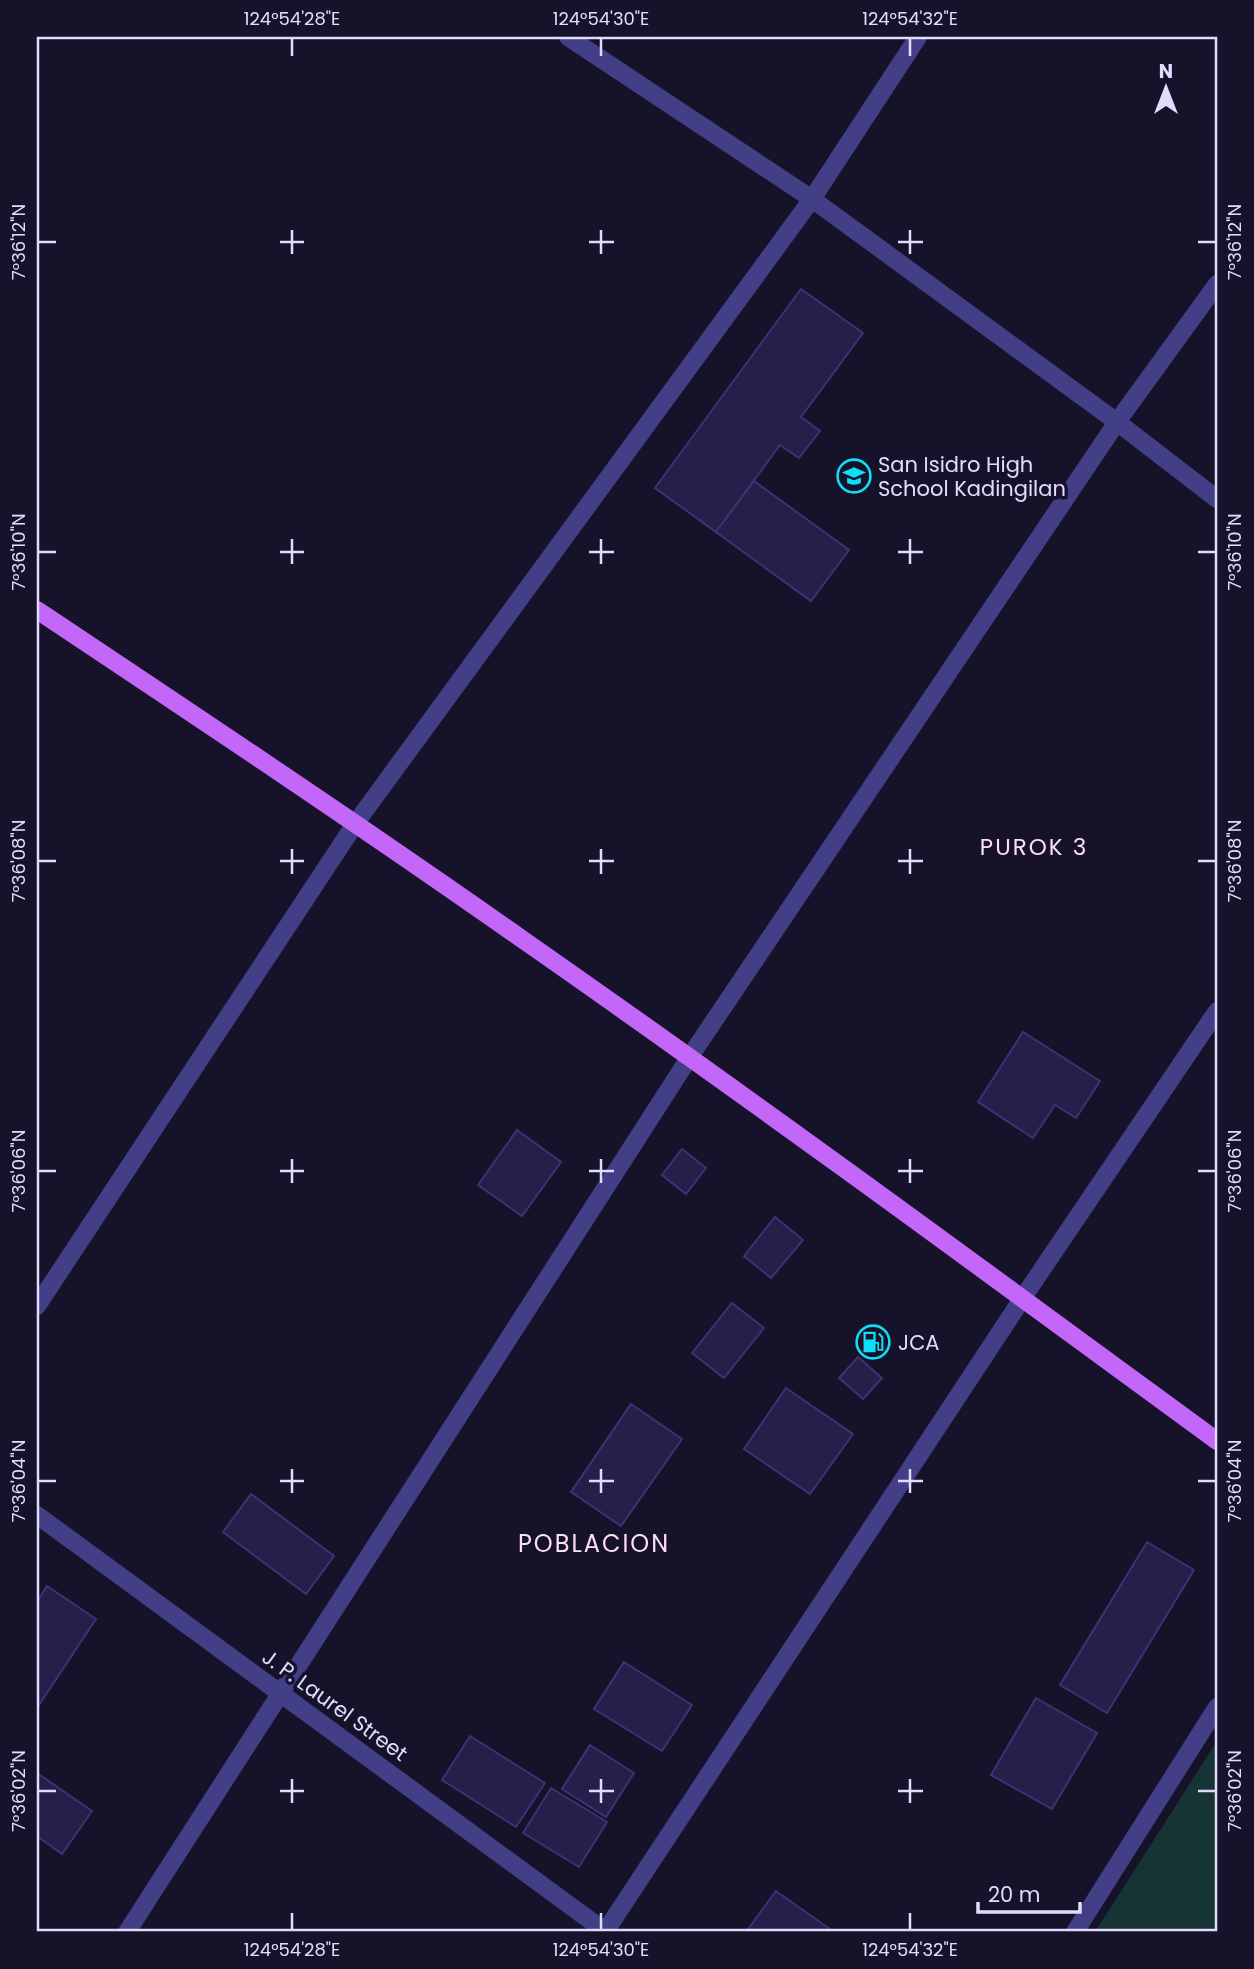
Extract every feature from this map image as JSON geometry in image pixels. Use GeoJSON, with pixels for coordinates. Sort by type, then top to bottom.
{"type":"FeatureCollection","features":[{"type":"Feature","properties":{"kind":"main road"},"geometry":{"type":"LineString","coordinates":[[39,617],[355,824],[529,944],[1217,1441]]}},
{"type":"Feature","properties":{"kind":"street"},"geometry":{"type":"LineString","coordinates":[[568,37],[812,199],[1117,422],[1217,499]]}},
{"type":"Feature","properties":{"kind":"street"},"geometry":{"type":"LineString","coordinates":[[37,1306],[355,824],[812,199],[918,37]]}},
{"type":"Feature","properties":{"kind":"street"},"geometry":{"type":"LineString","coordinates":[[127,1932],[689,1058],[1117,422],[1217,284]]}},
{"type":"Feature","properties":{"kind":"street"},"geometry":{"type":"LineString","coordinates":[[605,1932],[1022,1299],[1217,1011]]}},
{"type":"Feature","properties":{"kind":"street","name":"J. P. Laurel Street"},"geometry":{"type":"LineString","coordinates":[[37,1515],[605,1932]]}},
{"type":"Feature","properties":{"kind":"street"},"geometry":{"type":"LineString","coordinates":[[1074,1932],[1217,1707]]}},
{"type":"Feature","properties":{"kind":"green space"},"geometry":{"type":"Polygon","coordinates":[[[1217,1741],[1217,1932],[1095,1932],[1217,1741]]]}},
{"type":"Feature","properties":{"kind":"building"},"geometry":{"type":"Polygon","coordinates":[[[801,289],[863,333],[801,417],[820,431],[799,458],[780,445],[716,532],[655,488],[801,289]]]}},
{"type":"Feature","properties":{"kind":"building"},"geometry":{"type":"Polygon","coordinates":[[[754,481],[849,550],[811,601],[716,532],[754,481]]]}},
{"type":"Feature","properties":{"kind":"building"},"geometry":{"type":"Polygon","coordinates":[[[1023,1032],[1100,1081],[1076,1118],[1055,1105],[1033,1138],[978,1102],[1023,1032]]]}},
{"type":"Feature","properties":{"kind":"building"},"geometry":{"type":"Polygon","coordinates":[[[517,1130],[561,1162],[522,1216],[478,1185],[517,1130]]]}},
{"type":"Feature","properties":{"kind":"building"},"geometry":{"type":"Polygon","coordinates":[[[682,1149],[706,1168],[686,1194],[662,1175],[682,1149]]]}},
{"type":"Feature","properties":{"kind":"building"},"geometry":{"type":"Polygon","coordinates":[[[775,1217],[803,1240],[771,1278],[744,1256],[775,1217]]]}},
{"type":"Feature","properties":{"kind":"building"},"geometry":{"type":"Polygon","coordinates":[[[732,1303],[764,1328],[724,1378],[692,1353],[732,1303]]]}},
{"type":"Feature","properties":{"kind":"building"},"geometry":{"type":"Polygon","coordinates":[[[858,1357],[882,1378],[863,1399],[839,1378],[858,1357]]]}},
{"type":"Feature","properties":{"kind":"building"},"geometry":{"type":"Polygon","coordinates":[[[786,1388],[853,1434],[810,1494],[744,1449],[786,1388]]]}},
{"type":"Feature","properties":{"kind":"building"},"geometry":{"type":"Polygon","coordinates":[[[631,1404],[682,1439],[621,1526],[571,1492],[631,1404]]]}},
{"type":"Feature","properties":{"kind":"building"},"geometry":{"type":"Polygon","coordinates":[[[251,1494],[334,1556],[306,1594],[223,1532],[251,1494]]]}},
{"type":"Feature","properties":{"kind":"building"},"geometry":{"type":"Polygon","coordinates":[[[1147,1542],[1194,1570],[1107,1713],[1060,1685],[1147,1542]]]}},
{"type":"Feature","properties":{"kind":"building"},"geometry":{"type":"Polygon","coordinates":[[[47,1586],[96,1619],[37,1708],[37,1602],[47,1586]]]}},
{"type":"Feature","properties":{"kind":"building"},"geometry":{"type":"Polygon","coordinates":[[[624,1662],[692,1705],[662,1751],[594,1709],[624,1662]]]}},
{"type":"Feature","properties":{"kind":"building"},"geometry":{"type":"Polygon","coordinates":[[[1036,1698],[1097,1733],[1052,1809],[991,1775],[1036,1698]]]}},
{"type":"Feature","properties":{"kind":"building"},"geometry":{"type":"Polygon","coordinates":[[[470,1736],[545,1783],[516,1827],[442,1780],[470,1736]]]}},
{"type":"Feature","properties":{"kind":"building"},"geometry":{"type":"Polygon","coordinates":[[[590,1745],[634,1773],[606,1817],[562,1789],[590,1745]]]}},
{"type":"Feature","properties":{"kind":"building"},"geometry":{"type":"Polygon","coordinates":[[[37,1773],[92,1811],[62,1854],[37,1836],[37,1773]]]}},
{"type":"Feature","properties":{"kind":"building"},"geometry":{"type":"Polygon","coordinates":[[[551,1788],[607,1822],[579,1867],[523,1833],[551,1788]]]}},
{"type":"Feature","properties":{"kind":"building"},"geometry":{"type":"Polygon","coordinates":[[[776,1891],[834,1932],[746,1932],[776,1891]]]}},
{"type":"Feature","properties":{"kind":"place","name":"San Isidro High School Kadingilan"},"geometry":{"type":"Point","coordinates":[854,476]}},
{"type":"Feature","properties":{"kind":"place","name":"JCA"},"geometry":{"type":"Point","coordinates":[873,1342]}},
{"type":"Feature","properties":{"kind":"district","name":"PUROK 3"},"geometry":{"type":"Point","coordinates":[1034,847]}},
{"type":"Feature","properties":{"kind":"district","name":"POBLACION"},"geometry":{"type":"Point","coordinates":[594,1543]}}]}
